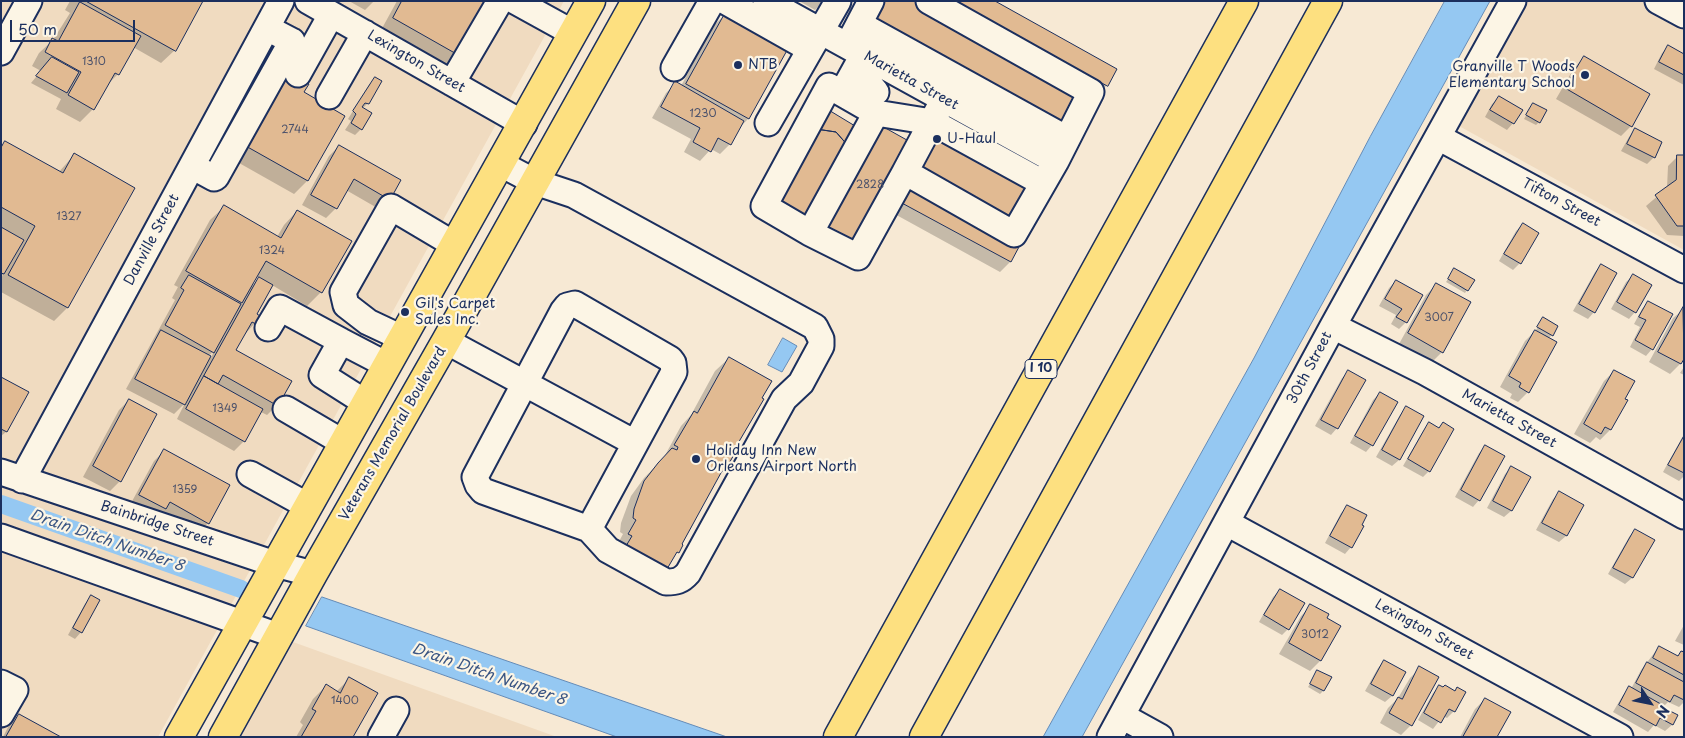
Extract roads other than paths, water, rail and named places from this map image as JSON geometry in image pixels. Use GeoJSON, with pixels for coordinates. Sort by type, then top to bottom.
{"type":"FeatureCollection","features":[{"type":"Feature","properties":{"kind":"main road"},"geometry":{"type":"LineString","coordinates":[[179,737],[524,124],[591,1]]}},
{"type":"Feature","properties":{"kind":"main road","name":"Veterans Memorial Boulevard"},"geometry":{"type":"LineString","coordinates":[[223,737],[312,574],[446,341],[636,1]]}},
{"type":"Feature","properties":{"kind":"main road","name":"I 10"},"geometry":{"type":"LineString","coordinates":[[838,737],[1244,1]]}},
{"type":"Feature","properties":{"kind":"main road"},"geometry":{"type":"LineString","coordinates":[[924,737],[1328,1]]}},
{"type":"Feature","properties":{"kind":"street"},"geometry":{"type":"LineString","coordinates":[[1,52],[29,1]]}},
{"type":"Feature","properties":{"kind":"street","name":"Danville Street"},"geometry":{"type":"LineString","coordinates":[[12,476],[192,166],[281,1]]}},
{"type":"Feature","properties":{"kind":"street","name":"Lexington Street"},"geometry":{"type":"LineString","coordinates":[[308,1],[524,124]]}},
{"type":"Feature","properties":{"kind":"street"},"geometry":{"type":"LineString","coordinates":[[452,83],[500,1]]}},
{"type":"Feature","properties":{"kind":"street"},"geometry":{"type":"LineString","coordinates":[[515,1],[573,33]]}},
{"type":"Feature","properties":{"kind":"street"},"geometry":{"type":"LineString","coordinates":[[674,68],[712,1]]}},
{"type":"Feature","properties":{"kind":"street"},"geometry":{"type":"LineString","coordinates":[[725,1],[815,40]]}},
{"type":"Feature","properties":{"kind":"street","name":"Marietta Street"},"geometry":{"type":"LineString","coordinates":[[766,1],[815,40],[856,56],[944,100],[1056,161]]}},
{"type":"Feature","properties":{"kind":"street"},"geometry":{"type":"LineString","coordinates":[[768,123],[838,1]]}},
{"type":"Feature","properties":{"kind":"street"},"geometry":{"type":"LineString","coordinates":[[842,94],[856,56],[859,24],[872,1]]}},
{"type":"Feature","properties":{"kind":"street"},"geometry":{"type":"LineString","coordinates":[[905,172],[1014,234],[1056,161],[1091,92],[929,1]]}},
{"type":"Feature","properties":{"kind":"street","name":"30th Street"},"geometry":{"type":"LineString","coordinates":[[1116,726],[1333,326],[1513,1]]}},
{"type":"Feature","properties":{"kind":"street"},"geometry":{"type":"LineString","coordinates":[[1658,1],[1684,15]]}},
{"type":"Feature","properties":{"kind":"street"},"geometry":{"type":"LineString","coordinates":[[298,74],[332,15]]}},
{"type":"Feature","properties":{"kind":"street"},"geometry":{"type":"LineString","coordinates":[[859,24],[1067,139]]}},
{"type":"Feature","properties":{"kind":"street"},"geometry":{"type":"LineString","coordinates":[[329,96],[365,33]]}},
{"type":"Feature","properties":{"kind":"street"},"geometry":{"type":"LineString","coordinates":[[856,56],[883,105]]}},
{"type":"Feature","properties":{"kind":"street"},"geometry":{"type":"LineString","coordinates":[[944,100],[932,122],[905,172],[858,257],[810,233],[764,206],[829,86],[842,94],[883,105],[932,122],[1043,183]]}},
{"type":"Feature","properties":{"kind":"street"},"geometry":{"type":"LineString","coordinates":[[810,233],[883,105]]}},
{"type":"Feature","properties":{"kind":"street","name":"Tifton Street"},"geometry":{"type":"LineString","coordinates":[[1438,137],[1684,270]]}},
{"type":"Feature","properties":{"kind":"street"},"geometry":{"type":"LineString","coordinates":[[501,164],[535,182],[574,195],[815,327],[822,339],[821,346],[801,383],[784,399],[693,565],[683,579],[676,582],[666,582],[608,550],[589,529],[483,491],[475,478],[567,306],[575,304],[670,359],[674,372],[589,529]]}},
{"type":"Feature","properties":{"kind":"street"},"geometry":{"type":"LineString","coordinates":[[402,338],[368,322],[346,304],[343,292],[391,207],[455,245]]}},
{"type":"Feature","properties":{"kind":"street"},"geometry":{"type":"LineString","coordinates":[[268,328],[280,308],[387,365]]}},
{"type":"Feature","properties":{"kind":"street","name":"Marietta Street"},"geometry":{"type":"LineString","coordinates":[[1333,326],[1425,372],[1684,516]]}},
{"type":"Feature","properties":{"kind":"street"},"geometry":{"type":"LineString","coordinates":[[341,341],[322,375],[366,403]]}},
{"type":"Feature","properties":{"kind":"street"},"geometry":{"type":"LineString","coordinates":[[446,341],[635,443]]}},
{"type":"Feature","properties":{"kind":"street"},"geometry":{"type":"LineString","coordinates":[[286,409],[344,443]]}},
{"type":"Feature","properties":{"kind":"street"},"geometry":{"type":"LineString","coordinates":[[250,474],[308,506]]}},
{"type":"Feature","properties":{"kind":"street","name":"Bainbridge Street"},"geometry":{"type":"LineString","coordinates":[[12,476],[275,564],[312,574]]}},
{"type":"Feature","properties":{"kind":"street","name":"Lexington Street"},"geometry":{"type":"LineString","coordinates":[[1227,523],[1620,737]]}},
{"type":"Feature","properties":{"kind":"street"},"geometry":{"type":"LineString","coordinates":[[1,537],[278,636]]}},
{"type":"Feature","properties":{"kind":"street"},"geometry":{"type":"LineString","coordinates":[[1,683],[15,690],[1,714]]}},
{"type":"Feature","properties":{"kind":"street"},"geometry":{"type":"LineString","coordinates":[[381,737],[396,710]]}},
{"type":"Feature","properties":{"kind":"street"},"geometry":{"type":"LineString","coordinates":[[1116,726],[1160,737]]}},
{"type":"Feature","properties":{"kind":"water"},"geometry":{"type":"Polygon","coordinates":[[[1445,1],[1490,1],[1082,737],[1043,737],[1254,358],[1370,137],[1445,1]]]}},
{"type":"Feature","properties":{"kind":"water"},"geometry":{"type":"Polygon","coordinates":[[[783,338],[797,346],[782,372],[768,365],[783,338]]]}},
{"type":"Feature","properties":{"kind":"water"},"geometry":{"type":"Polygon","coordinates":[[[322,597],[727,737],[617,737],[306,626],[322,597]]]}},
{"type":"Feature","properties":{"kind":"waterway","name":"Drain Ditch Number 8"},"geometry":{"type":"LineString","coordinates":[[1,504],[241,589]]}},
{"type":"Feature","properties":{"kind":"place","name":"NTB"},"geometry":{"type":"Point","coordinates":[738,65]}},
{"type":"Feature","properties":{"kind":"place","name":"Granville T Woods Elementary School"},"geometry":{"type":"Point","coordinates":[1585,75]}},
{"type":"Feature","properties":{"kind":"place","name":"U-Haul"},"geometry":{"type":"Point","coordinates":[937,139]}},
{"type":"Feature","properties":{"kind":"place","name":"Gil's Carpet Sales Inc."},"geometry":{"type":"Point","coordinates":[405,312]}},
{"type":"Feature","properties":{"kind":"place","name":"Holiday Inn New Orleans Airport North"},"geometry":{"type":"Point","coordinates":[696,459]}}]}
